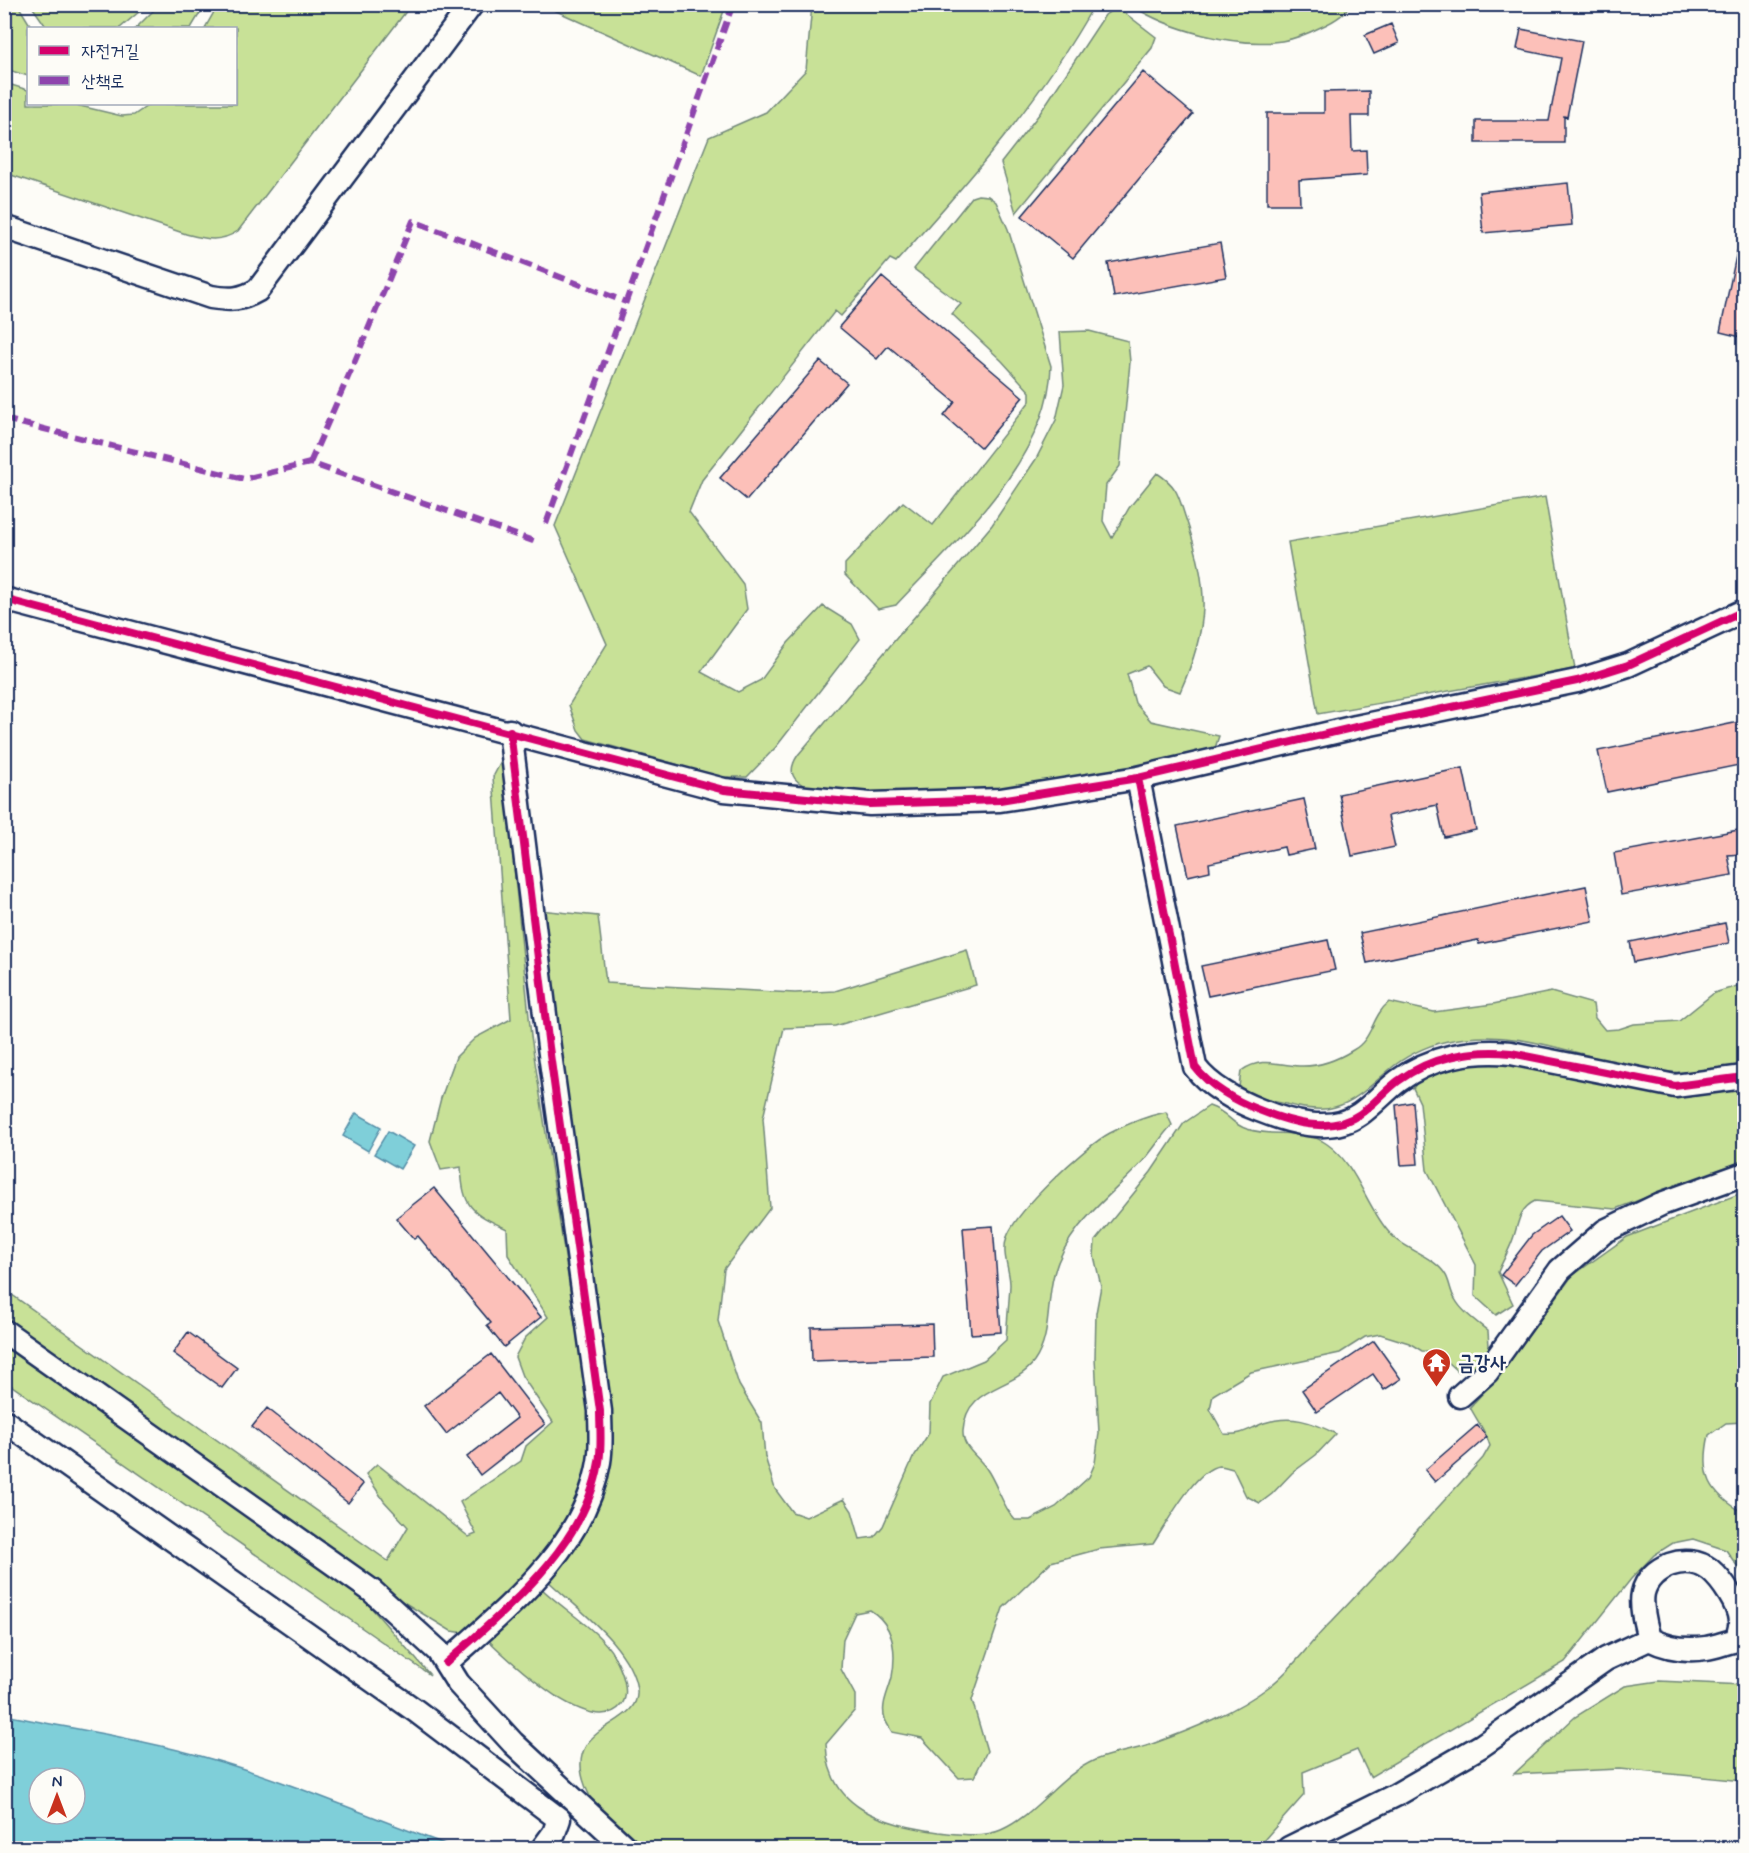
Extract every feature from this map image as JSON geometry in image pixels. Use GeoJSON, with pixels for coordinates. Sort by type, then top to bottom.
{"type":"FeatureCollection","features":[{"type":"Feature","properties":{"kind":"street"},"geometry":{"type":"LineString","coordinates":[[4,227],[211,297],[233,300],[245,298],[258,290],[472,4]]}},
{"type":"Feature","properties":{"kind":"street"},"geometry":{"type":"LineString","coordinates":[[4,599],[241,663],[510,731],[724,790],[870,804],[1000,800],[1138,778],[1577,681],[1628,665],[1744,611]]}},
{"type":"Feature","properties":{"kind":"street"},"geometry":{"type":"LineString","coordinates":[[446,1663],[505,1610],[548,1563],[578,1522],[591,1493],[600,1461],[600,1411],[548,1036],[510,731]]}},
{"type":"Feature","properties":{"kind":"street"},"geometry":{"type":"LineString","coordinates":[[1138,778],[1195,1067],[1204,1079],[1251,1107],[1300,1123],[1320,1125],[1341,1122],[1359,1115],[1398,1081],[1421,1067],[1458,1054],[1487,1050],[1675,1086],[1744,1077]]}},
{"type":"Feature","properties":{"kind":"street"},"geometry":{"type":"LineString","coordinates":[[1460,1396],[1487,1371],[1560,1270],[1605,1231],[1661,1204],[1744,1174]]}},
{"type":"Feature","properties":{"kind":"street"},"geometry":{"type":"LineString","coordinates":[[4,1331],[372,1591],[438,1651],[458,1683],[513,1743],[626,1848]]}},
{"type":"Feature","properties":{"kind":"street"},"geometry":{"type":"LineString","coordinates":[[4,1421],[416,1711],[559,1819],[554,1833],[543,1848]]}},
{"type":"Feature","properties":{"kind":"street"},"geometry":{"type":"LineString","coordinates":[[1289,1848],[1396,1795],[1481,1746],[1606,1659],[1649,1639],[1664,1646],[1684,1649],[1706,1648],[1741,1639],[1740,1621],[1724,1585],[1709,1569],[1693,1563],[1675,1563],[1659,1569],[1648,1580],[1642,1595],[1649,1639]]}},
{"type":"Feature","properties":{"kind":"green space"},"geometry":{"type":"Polygon","coordinates":[[[5,4],[18,5],[31,27],[27,27],[27,76],[5,69],[5,4]]]}},
{"type":"Feature","properties":{"kind":"green space"},"geometry":{"type":"Polygon","coordinates":[[[31,4],[147,5],[121,27],[46,27],[31,4]]]}},
{"type":"Feature","properties":{"kind":"green space"},"geometry":{"type":"Polygon","coordinates":[[[159,4],[205,5],[192,27],[137,27],[159,4]]]}},
{"type":"Feature","properties":{"kind":"green space"},"geometry":{"type":"Polygon","coordinates":[[[218,5],[411,5],[238,231],[231,235],[213,239],[186,234],[5,173],[5,83],[27,90],[27,105],[76,105],[122,116],[134,115],[149,105],[237,105],[237,27],[206,27],[218,5]]]}},
{"type":"Feature","properties":{"kind":"green space"},"geometry":{"type":"Polygon","coordinates":[[[543,5],[726,5],[701,76],[543,5]]]}},
{"type":"Feature","properties":{"kind":"green space"},"geometry":{"type":"Polygon","coordinates":[[[812,5],[1094,5],[1051,74],[977,170],[896,262],[890,259],[841,316],[835,311],[702,480],[689,512],[743,584],[747,609],[701,672],[738,692],[761,680],[788,643],[823,606],[852,624],[860,639],[776,747],[747,777],[713,777],[676,764],[585,739],[578,730],[569,705],[607,644],[555,526],[709,137],[766,112],[806,70],[812,5]]]}},
{"type":"Feature","properties":{"kind":"green space"},"geometry":{"type":"Polygon","coordinates":[[[1131,5],[1349,5],[1345,12],[1329,23],[1297,37],[1287,40],[1244,42],[1183,29],[1131,5]]]}},
{"type":"Feature","properties":{"kind":"green space"},"geometry":{"type":"Polygon","coordinates":[[[1117,7],[1156,37],[1152,48],[1016,213],[1001,163],[1040,113],[1105,15],[1117,7]]]}},
{"type":"Feature","properties":{"kind":"green space"},"geometry":{"type":"Polygon","coordinates":[[[988,196],[996,202],[1008,229],[1051,366],[1046,400],[1034,434],[1017,466],[971,526],[896,605],[878,609],[845,575],[845,564],[903,502],[933,525],[1030,401],[1030,392],[1002,361],[952,314],[961,304],[914,269],[972,197],[988,196]]]}},
{"type":"Feature","properties":{"kind":"green space"},"geometry":{"type":"Polygon","coordinates":[[[1089,331],[1128,341],[1130,362],[1120,466],[1106,485],[1103,521],[1112,538],[1129,508],[1157,473],[1165,478],[1180,499],[1200,568],[1203,589],[1201,628],[1197,648],[1180,692],[1163,686],[1147,666],[1127,674],[1135,703],[1151,721],[1219,736],[1215,748],[1125,769],[1064,780],[958,793],[835,792],[810,788],[800,783],[794,776],[792,767],[798,755],[992,525],[1036,459],[1056,420],[1064,385],[1060,332],[1089,331]]]}},
{"type":"Feature","properties":{"kind":"green space"},"geometry":{"type":"Polygon","coordinates":[[[1545,497],[1575,669],[1318,714],[1288,542],[1545,497]]]}},
{"type":"Feature","properties":{"kind":"green space"},"geometry":{"type":"Polygon","coordinates":[[[503,758],[531,1036],[590,1419],[590,1458],[582,1494],[556,1539],[521,1579],[466,1633],[451,1631],[400,1600],[5,1320],[5,1290],[388,1561],[408,1527],[384,1501],[366,1474],[377,1464],[469,1537],[476,1534],[460,1502],[521,1461],[526,1446],[553,1422],[522,1376],[515,1357],[525,1338],[548,1317],[508,1255],[507,1229],[485,1218],[471,1207],[464,1192],[461,1167],[441,1170],[430,1141],[441,1098],[456,1057],[475,1038],[511,1019],[493,777],[503,758]]]}},
{"type":"Feature","properties":{"kind":"green space"},"geometry":{"type":"Polygon","coordinates":[[[539,910],[598,916],[606,983],[795,993],[835,991],[967,950],[976,985],[835,1026],[784,1028],[763,1118],[770,1208],[724,1269],[718,1321],[739,1385],[762,1423],[765,1457],[775,1489],[792,1512],[806,1517],[844,1499],[852,1511],[860,1539],[874,1537],[883,1526],[913,1458],[929,1433],[930,1404],[943,1377],[984,1360],[1006,1340],[1010,1285],[1005,1246],[1011,1228],[1051,1181],[1084,1151],[1117,1130],[1166,1112],[1172,1125],[1143,1161],[1092,1212],[1069,1240],[1054,1274],[1044,1342],[1034,1362],[1014,1379],[981,1397],[972,1405],[966,1416],[963,1431],[965,1442],[986,1468],[1006,1508],[1015,1520],[1030,1520],[1056,1507],[1089,1477],[1095,1463],[1099,1433],[1095,1358],[1096,1313],[1101,1286],[1094,1256],[1095,1241],[1151,1172],[1184,1123],[1209,1106],[1221,1111],[1241,1127],[1257,1132],[1308,1136],[1318,1139],[1337,1152],[1346,1162],[1387,1230],[1393,1237],[1440,1268],[1447,1277],[1458,1304],[1488,1331],[1489,1346],[1486,1360],[1474,1369],[1459,1372],[1437,1352],[1422,1351],[1409,1343],[1380,1334],[1365,1337],[1340,1353],[1251,1372],[1213,1395],[1210,1409],[1224,1434],[1240,1433],[1274,1420],[1293,1419],[1319,1426],[1336,1434],[1316,1455],[1292,1473],[1260,1503],[1246,1496],[1233,1469],[1219,1466],[1210,1469],[1191,1487],[1153,1544],[1099,1549],[1051,1562],[1003,1608],[972,1700],[987,1751],[974,1777],[959,1778],[922,1738],[892,1732],[886,1721],[884,1708],[892,1677],[894,1648],[892,1639],[884,1623],[870,1610],[855,1613],[843,1639],[841,1669],[855,1695],[855,1710],[826,1744],[829,1766],[837,1784],[848,1799],[863,1810],[899,1824],[939,1832],[978,1835],[1001,1830],[1026,1815],[1070,1775],[1095,1760],[1145,1746],[1213,1720],[1270,1686],[1287,1671],[1483,1458],[1490,1446],[1470,1407],[1502,1372],[1572,1276],[1627,1237],[1744,1192],[1744,1422],[1726,1423],[1709,1435],[1706,1461],[1710,1482],[1715,1490],[1732,1506],[1744,1513],[1744,1576],[1726,1550],[1693,1539],[1673,1543],[1654,1555],[1631,1579],[1565,1662],[1370,1777],[1357,1750],[1303,1772],[1304,1795],[1257,1848],[641,1848],[616,1830],[596,1807],[586,1788],[581,1766],[584,1750],[592,1738],[627,1712],[635,1703],[637,1690],[633,1674],[614,1643],[545,1578],[600,1492],[539,910]]]}},
{"type":"Feature","properties":{"kind":"green space"},"geometry":{"type":"Polygon","coordinates":[[[1744,984],[1744,1067],[1697,1073],[1661,1072],[1527,1041],[1478,1037],[1445,1041],[1408,1056],[1352,1100],[1329,1108],[1298,1107],[1256,1096],[1239,1087],[1241,1071],[1249,1066],[1270,1062],[1299,1066],[1313,1065],[1347,1054],[1365,1040],[1379,1014],[1389,1002],[1434,1012],[1493,1004],[1551,992],[1593,1004],[1595,1018],[1605,1030],[1619,1029],[1634,1024],[1679,1021],[1714,993],[1744,984]]]}},
{"type":"Feature","properties":{"kind":"green space"},"geometry":{"type":"Polygon","coordinates":[[[1488,1059],[1744,1085],[1744,1161],[1615,1209],[1535,1201],[1530,1204],[1520,1216],[1498,1272],[1513,1304],[1496,1315],[1475,1296],[1476,1265],[1427,1170],[1420,1103],[1413,1088],[1426,1072],[1488,1059]]]}},
{"type":"Feature","properties":{"kind":"green space"},"geometry":{"type":"Polygon","coordinates":[[[4,1347],[361,1596],[430,1675],[5,1381],[4,1347]]]}},
{"type":"Feature","properties":{"kind":"green space"},"geometry":{"type":"Polygon","coordinates":[[[538,1585],[599,1637],[614,1656],[622,1673],[626,1693],[622,1704],[609,1713],[592,1713],[551,1693],[512,1663],[486,1638],[538,1585]]]}},
{"type":"Feature","properties":{"kind":"green space"},"geometry":{"type":"Polygon","coordinates":[[[1659,1681],[1744,1685],[1744,1781],[1619,1769],[1514,1774],[1575,1717],[1625,1686],[1659,1681]]]}},
{"type":"Feature","properties":{"kind":"water"},"geometry":{"type":"Polygon","coordinates":[[[356,1113],[381,1127],[368,1151],[343,1136],[356,1113]]]}},
{"type":"Feature","properties":{"kind":"water"},"geometry":{"type":"Polygon","coordinates":[[[388,1131],[414,1146],[400,1169],[374,1154],[388,1131]]]}},
{"type":"Feature","properties":{"kind":"water"},"geometry":{"type":"Polygon","coordinates":[[[5,1715],[134,1740],[211,1759],[304,1790],[456,1848],[5,1848],[5,1715]]]}},
{"type":"Feature","properties":{"kind":"building"},"geometry":{"type":"Polygon","coordinates":[[[1391,24],[1399,43],[1374,54],[1365,35],[1391,24]]]}},
{"type":"Feature","properties":{"kind":"building"},"geometry":{"type":"Polygon","coordinates":[[[1521,29],[1582,41],[1567,117],[1564,116],[1564,143],[1476,143],[1476,121],[1549,121],[1561,58],[1517,49],[1521,29]]]}},
{"type":"Feature","properties":{"kind":"building"},"geometry":{"type":"Polygon","coordinates":[[[1143,72],[1193,114],[1073,258],[1022,216],[1143,72]]]}},
{"type":"Feature","properties":{"kind":"building"},"geometry":{"type":"Polygon","coordinates":[[[1369,91],[1369,116],[1351,116],[1352,151],[1366,150],[1367,175],[1299,180],[1300,204],[1267,204],[1267,113],[1324,113],[1324,92],[1369,91]]]}},
{"type":"Feature","properties":{"kind":"building"},"geometry":{"type":"Polygon","coordinates":[[[1568,183],[1572,225],[1483,233],[1479,192],[1568,183]]]}},
{"type":"Feature","properties":{"kind":"building"},"geometry":{"type":"Polygon","coordinates":[[[1220,243],[1226,277],[1114,297],[1108,263],[1220,243]]]}},
{"type":"Feature","properties":{"kind":"building"},"geometry":{"type":"Polygon","coordinates":[[[1737,251],[1744,252],[1744,319],[1741,337],[1720,332],[1737,251]]]}},
{"type":"Feature","properties":{"kind":"building"},"geometry":{"type":"Polygon","coordinates":[[[882,277],[1023,397],[981,448],[944,416],[955,402],[888,346],[877,359],[839,327],[882,277]]]}},
{"type":"Feature","properties":{"kind":"building"},"geometry":{"type":"Polygon","coordinates":[[[820,361],[847,383],[747,500],[720,478],[820,361]]]}},
{"type":"Feature","properties":{"kind":"building"},"geometry":{"type":"Polygon","coordinates":[[[1744,721],[1744,764],[1607,792],[1598,751],[1744,721]]]}},
{"type":"Feature","properties":{"kind":"building"},"geometry":{"type":"Polygon","coordinates":[[[1463,768],[1476,830],[1444,837],[1437,805],[1388,816],[1395,847],[1352,856],[1339,794],[1463,768]]]}},
{"type":"Feature","properties":{"kind":"building"},"geometry":{"type":"Polygon","coordinates":[[[1304,799],[1315,849],[1286,855],[1284,847],[1209,863],[1210,871],[1188,876],[1177,826],[1304,799]]]}},
{"type":"Feature","properties":{"kind":"building"},"geometry":{"type":"Polygon","coordinates":[[[1744,829],[1744,854],[1728,855],[1732,875],[1621,895],[1614,853],[1744,829]]]}},
{"type":"Feature","properties":{"kind":"building"},"geometry":{"type":"Polygon","coordinates":[[[1586,886],[1593,921],[1479,944],[1478,940],[1367,963],[1360,933],[1586,886]]]}},
{"type":"Feature","properties":{"kind":"building"},"geometry":{"type":"Polygon","coordinates":[[[1725,923],[1729,943],[1634,962],[1630,942],[1725,923]]]}},
{"type":"Feature","properties":{"kind":"building"},"geometry":{"type":"Polygon","coordinates":[[[1328,940],[1335,970],[1208,996],[1201,966],[1328,940]]]}},
{"type":"Feature","properties":{"kind":"building"},"geometry":{"type":"Polygon","coordinates":[[[1413,1102],[1418,1164],[1401,1165],[1396,1105],[1413,1102]]]}},
{"type":"Feature","properties":{"kind":"building"},"geometry":{"type":"Polygon","coordinates":[[[434,1188],[541,1317],[504,1347],[487,1326],[491,1323],[418,1236],[414,1239],[396,1218],[434,1188]]]}},
{"type":"Feature","properties":{"kind":"building"},"geometry":{"type":"Polygon","coordinates":[[[1559,1216],[1570,1231],[1542,1251],[1515,1285],[1501,1275],[1532,1235],[1559,1216]]]}},
{"type":"Feature","properties":{"kind":"building"},"geometry":{"type":"Polygon","coordinates":[[[993,1226],[1001,1332],[971,1334],[963,1228],[993,1226]]]}},
{"type":"Feature","properties":{"kind":"building"},"geometry":{"type":"Polygon","coordinates":[[[932,1324],[933,1357],[812,1361],[811,1327],[932,1324]]]}},
{"type":"Feature","properties":{"kind":"building"},"geometry":{"type":"Polygon","coordinates":[[[188,1332],[237,1368],[222,1388],[173,1353],[188,1332]]]}},
{"type":"Feature","properties":{"kind":"building"},"geometry":{"type":"Polygon","coordinates":[[[1374,1341],[1401,1379],[1384,1390],[1373,1374],[1317,1412],[1302,1390],[1374,1341]]]}},
{"type":"Feature","properties":{"kind":"building"},"geometry":{"type":"Polygon","coordinates":[[[491,1354],[545,1424],[480,1475],[467,1457],[517,1418],[498,1393],[446,1434],[424,1406],[491,1354]]]}},
{"type":"Feature","properties":{"kind":"building"},"geometry":{"type":"Polygon","coordinates":[[[267,1408],[363,1484],[348,1503],[252,1427],[267,1408]]]}},
{"type":"Feature","properties":{"kind":"building"},"geometry":{"type":"Polygon","coordinates":[[[1477,1425],[1487,1437],[1435,1482],[1425,1470],[1477,1425]]]}},
{"type":"Feature","properties":{"kind":"marked path"},"geometry":{"type":"LineString","coordinates":[[546,524],[733,4]]}},
{"type":"Feature","properties":{"kind":"marked path"},"geometry":{"type":"LineString","coordinates":[[310,463],[413,221],[626,302]]}},
{"type":"Feature","properties":{"kind":"marked path"},"geometry":{"type":"LineString","coordinates":[[4,419],[244,479],[310,463],[539,543]]}},
{"type":"Feature","properties":{"kind":"cycle path"},"geometry":{"type":"LineString","coordinates":[[4,599],[724,790],[870,804],[1000,800],[1138,778],[1356,727],[1577,681],[1628,665],[1744,611]]}},
{"type":"Feature","properties":{"kind":"cycle path"},"geometry":{"type":"LineString","coordinates":[[446,1663],[518,1598],[561,1548],[578,1522],[591,1493],[600,1449],[600,1411],[549,1047],[510,731]]}},
{"type":"Feature","properties":{"kind":"cycle path"},"geometry":{"type":"LineString","coordinates":[[1138,778],[1195,1067],[1215,1087],[1241,1102],[1296,1122],[1336,1124],[1360,1114],[1398,1081],[1424,1066],[1452,1056],[1481,1052],[1511,1053],[1675,1086],[1744,1077]]}},
{"type":"Feature","properties":{"kind":"place","name":"금강사"},"geometry":{"type":"Point","coordinates":[1437,1388]}}]}
